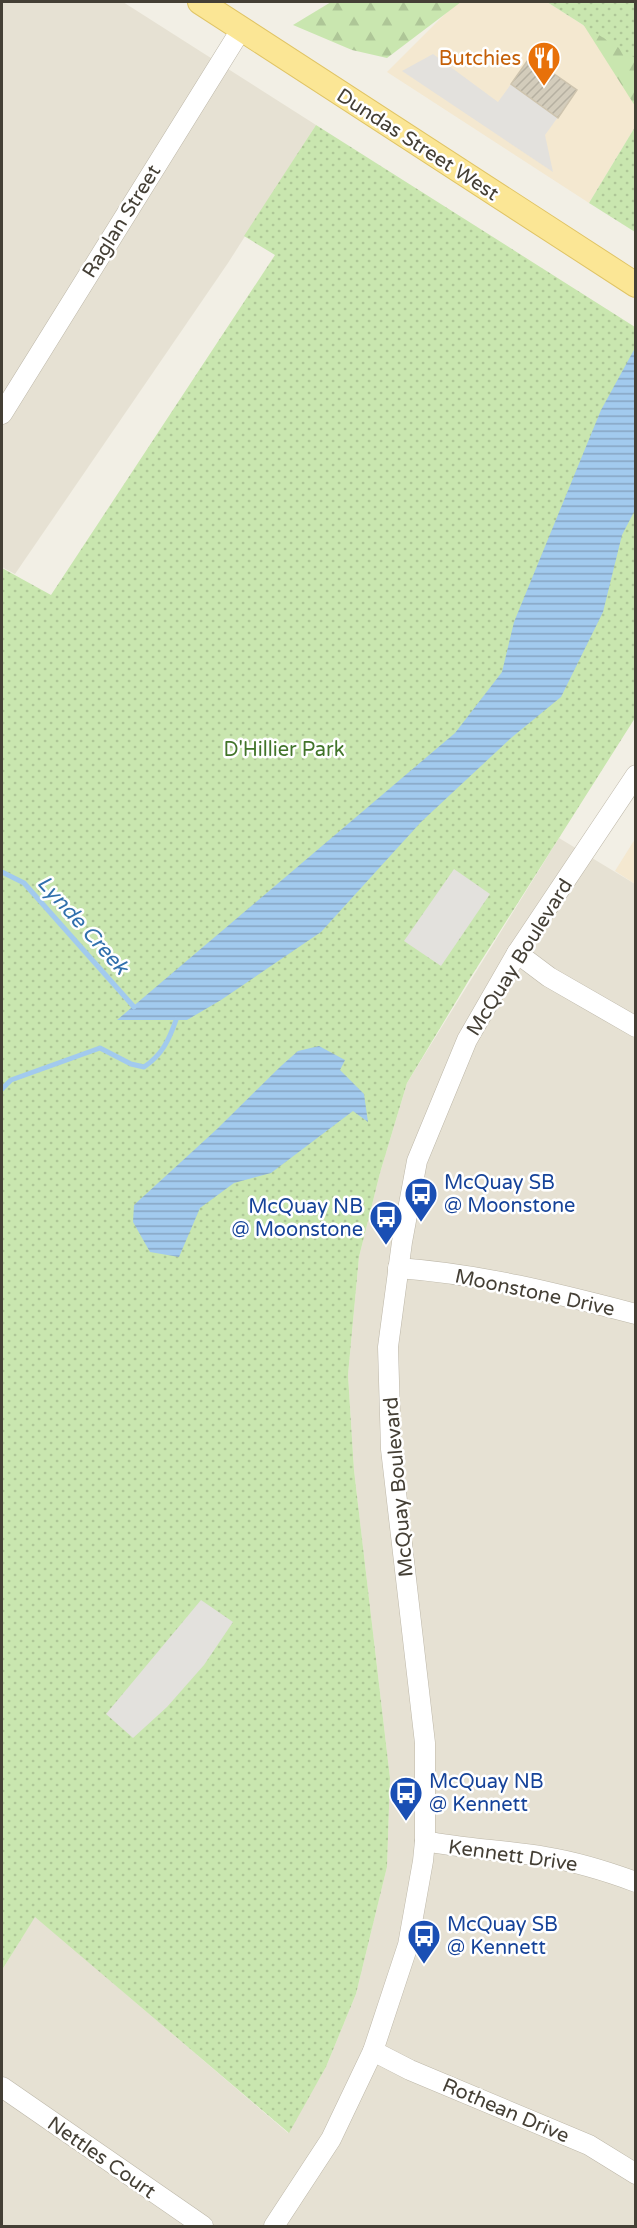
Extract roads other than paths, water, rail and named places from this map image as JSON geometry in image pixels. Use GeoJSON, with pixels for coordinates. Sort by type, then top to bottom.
{"type":"FeatureCollection","features":[{"type":"Feature","properties":{"kind":"main road","name":"Dundas Street West"},"geometry":{"type":"LineString","coordinates":[[200,2],[636,285]]}},
{"type":"Feature","properties":{"kind":"street","name":"Raglan Street"},"geometry":{"type":"LineString","coordinates":[[2,414],[242,28]]}},
{"type":"Feature","properties":{"kind":"street","name":"McQuay Boulevard"},"geometry":{"type":"LineString","coordinates":[[274,2226],[331,2139],[373,2051],[408,1945],[425,1840],[425,1743],[392,1449],[388,1347],[398,1268],[417,1161],[467,1040],[517,953],[636,775]]}},
{"type":"Feature","properties":{"kind":"street"},"geometry":{"type":"LineString","coordinates":[[517,953],[549,977],[636,1027]]}},
{"type":"Feature","properties":{"kind":"street","name":"Moonstone Drive"},"geometry":{"type":"LineString","coordinates":[[398,1268],[433,1270],[524,1285],[636,1314]]}},
{"type":"Feature","properties":{"kind":"street","name":"Kennett Drive"},"geometry":{"type":"LineString","coordinates":[[425,1840],[455,1847],[545,1857],[598,1868],[636,1882]]}},
{"type":"Feature","properties":{"kind":"street","name":"Rothean Drive"},"geometry":{"type":"LineString","coordinates":[[373,2051],[410,2070],[589,2145],[636,2174]]}},
{"type":"Feature","properties":{"kind":"street","name":"Nettles Court"},"geometry":{"type":"LineString","coordinates":[[2,2086],[203,2226]]}},
{"type":"Feature","properties":{"kind":"water","name":"Lynde Creek"},"geometry":{"type":"Polygon","coordinates":[[[635,348],[635,510],[622,535],[603,612],[561,697],[511,738],[421,822],[321,932],[221,1000],[187,1020],[117,1020],[455,733],[502,672],[514,622],[601,410],[635,348]]]}},
{"type":"Feature","properties":{"kind":"water"},"geometry":{"type":"Polygon","coordinates":[[[319,1046],[345,1060],[340,1070],[364,1094],[368,1122],[353,1111],[271,1173],[234,1183],[200,1208],[179,1257],[150,1252],[133,1222],[134,1205],[298,1051],[319,1046]]]}},
{"type":"Feature","properties":{"kind":"waterway","name":"Lynde Creek"},"geometry":{"type":"LineString","coordinates":[[2,872],[24,883],[134,1007]]}},
{"type":"Feature","properties":{"kind":"waterway"},"geometry":{"type":"LineString","coordinates":[[2,1089],[11,1080],[100,1048],[131,1064],[144,1067],[164,1046],[176,1020]]}},
{"type":"Feature","properties":{"kind":"place","name":"Butchies"},"geometry":{"type":"Point","coordinates":[544,87]}},
{"type":"Feature","properties":{"kind":"place","name":"McQuay SB @ Moonstone"},"geometry":{"type":"Point","coordinates":[421,1223]}},
{"type":"Feature","properties":{"kind":"place","name":"McQuay NB @ Moonstone"},"geometry":{"type":"Point","coordinates":[386,1246]}},
{"type":"Feature","properties":{"kind":"place","name":"McQuay NB @ Kennett"},"geometry":{"type":"Point","coordinates":[406,1822]}},
{"type":"Feature","properties":{"kind":"place","name":"McQuay SB @ Kennett"},"geometry":{"type":"Point","coordinates":[424,1965]}},
{"type":"Feature","properties":{"kind":"park label","name":"D'Hillier Park"},"geometry":{"type":"Point","coordinates":[284,749]}}]}
